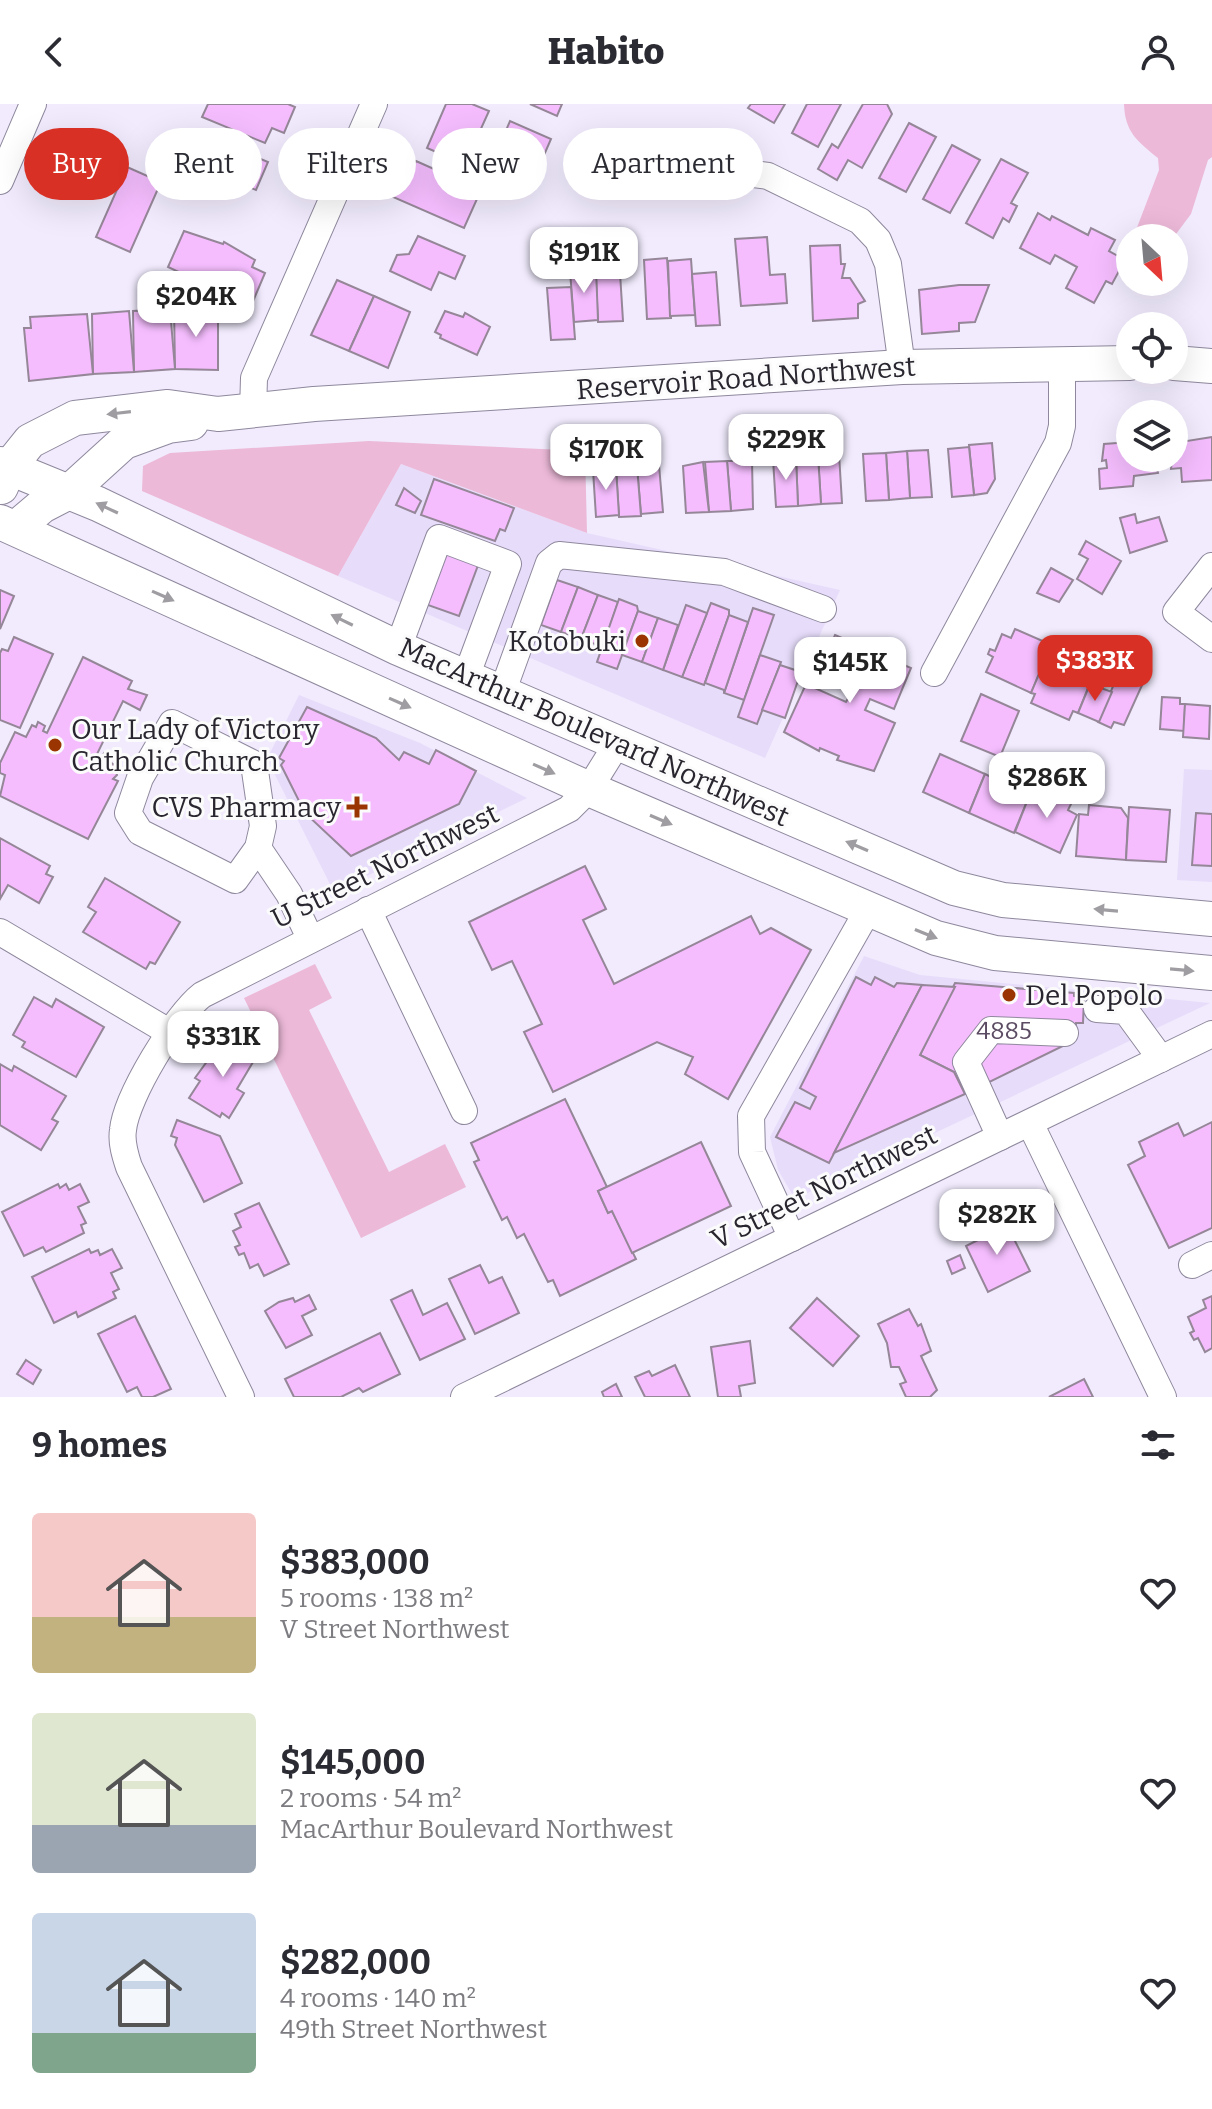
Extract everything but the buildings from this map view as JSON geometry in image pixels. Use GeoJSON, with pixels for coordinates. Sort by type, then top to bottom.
{"type":"FeatureCollection","features":[{"type":"Feature","properties":{"kind":"main road","name":"Reservoir Road Northwest"},"geometry":{"type":"LineString","coordinates":[[3,473],[30,441],[75,418],[168,407],[218,414],[314,404],[902,367],[1116,363]]}},
{"type":"Feature","properties":{"kind":"main road"},"geometry":{"type":"LineString","coordinates":[[1188,364],[1212,366]]}},
{"type":"Feature","properties":{"kind":"main road","name":"Reservoir Road Northwest"},"geometry":{"type":"LineString","coordinates":[[8,525],[69,492],[124,442],[168,426],[200,422],[218,414]]}},
{"type":"Feature","properties":{"kind":"main road","name":"MacArthur Boulevard Northwest"},"geometry":{"type":"LineString","coordinates":[[3,473],[69,492],[398,648],[617,744],[978,895],[1212,919]]}},
{"type":"Feature","properties":{"kind":"main road","name":"MacArthur Boulevard Northwest"},"geometry":{"type":"LineString","coordinates":[[8,525],[589,789],[936,938],[995,953],[1212,973]]}},
{"type":"Feature","properties":{"kind":"street"},"geometry":{"type":"LineString","coordinates":[[0,181],[33,104]]}},
{"type":"Feature","properties":{"kind":"street"},"geometry":{"type":"LineString","coordinates":[[253,412],[254,378],[374,104]]}},
{"type":"Feature","properties":{"kind":"street"},"geometry":{"type":"LineString","coordinates":[[763,175],[849,214],[878,240],[891,278],[902,367]]}},
{"type":"Feature","properties":{"kind":"street"},"geometry":{"type":"LineString","coordinates":[[934,673],[1058,443],[1062,426],[1062,363]]}},
{"type":"Feature","properties":{"kind":"street"},"geometry":{"type":"LineString","coordinates":[[398,648],[439,538],[508,564],[466,677]]}},
{"type":"Feature","properties":{"kind":"street"},"geometry":{"type":"LineString","coordinates":[[502,693],[549,563],[559,555],[724,572],[823,609]]}},
{"type":"Feature","properties":{"kind":"street"},"geometry":{"type":"LineString","coordinates":[[1212,566],[1176,612],[1212,639]]}},
{"type":"Feature","properties":{"kind":"street"},"geometry":{"type":"LineString","coordinates":[[258,848],[235,880],[140,832],[128,813],[140,778],[172,723],[254,764],[263,826],[258,848],[289,894],[310,938]]}},
{"type":"Feature","properties":{"kind":"street","name":"U Street Northwest"},"geometry":{"type":"LineString","coordinates":[[241,1397],[129,1167],[123,1144],[126,1112],[169,1032],[180,1015],[202,995],[310,938],[552,820],[589,789],[617,744]]}},
{"type":"Feature","properties":{"kind":"street"},"geometry":{"type":"LineString","coordinates":[[368,910],[464,1111]]}},
{"type":"Feature","properties":{"kind":"street"},"geometry":{"type":"LineString","coordinates":[[792,1238],[752,1152],[751,1116],[868,910]]}},
{"type":"Feature","properties":{"kind":"street"},"geometry":{"type":"LineString","coordinates":[[0,932],[169,1032]]}},
{"type":"Feature","properties":{"kind":"street"},"geometry":{"type":"LineString","coordinates":[[1097,1009],[1126,1011],[1161,1059]]}},
{"type":"Feature","properties":{"kind":"street"},"geometry":{"type":"LineString","coordinates":[[1000,1137],[966,1062],[991,1030],[1065,1033]]}},
{"type":"Feature","properties":{"kind":"street","name":"V Street Northwest"},"geometry":{"type":"LineString","coordinates":[[464,1397],[1212,1034]]}},
{"type":"Feature","properties":{"kind":"street"},"geometry":{"type":"LineString","coordinates":[[1030,1123],[1163,1397]]}},
{"type":"Feature","properties":{"kind":"shaded area"},"geometry":{"type":"Polygon","coordinates":[[[1124,104],[1212,104],[1212,157],[1208,160],[1191,214],[1184,224],[1138,224],[1159,170],[1158,158],[1138,141],[1125,114],[1124,104]]]}},
{"type":"Feature","properties":{"kind":"shaded area"},"geometry":{"type":"Polygon","coordinates":[[[369,441],[585,451],[587,533],[401,464],[338,576],[142,491],[143,466],[170,453],[369,441]]]}},
{"type":"Feature","properties":{"kind":"shaded area"},"geometry":{"type":"Polygon","coordinates":[[[401,464],[587,533],[840,590],[765,758],[338,576],[401,464]]]}},
{"type":"Feature","properties":{"kind":"shaded area","name":"CVS Pharmacy"},"geometry":{"type":"Polygon","coordinates":[[[299,695],[420,743],[527,798],[334,892],[267,759],[299,695]]]}},
{"type":"Feature","properties":{"kind":"shaded area"},"geometry":{"type":"Polygon","coordinates":[[[1184,769],[1212,770],[1212,882],[1177,880],[1184,769]]]}},
{"type":"Feature","properties":{"kind":"shaded area"},"geometry":{"type":"Polygon","coordinates":[[[864,956],[920,975],[1210,1003],[795,1199],[778,1170],[770,1137],[864,956]]]}},
{"type":"Feature","properties":{"kind":"shaded area"},"geometry":{"type":"Polygon","coordinates":[[[315,964],[332,998],[309,1010],[389,1172],[445,1144],[466,1187],[361,1238],[244,998],[315,964]]]}},
{"type":"Feature","properties":{"kind":"place","name":"Kotobuki"},"geometry":{"type":"Point","coordinates":[642,641]}},
{"type":"Feature","properties":{"kind":"place","name":"Our Lady of Victory Catholic Church"},"geometry":{"type":"Point","coordinates":[55,745]}},
{"type":"Feature","properties":{"kind":"place","name":"CVS Pharmacy"},"geometry":{"type":"Point","coordinates":[357,807]}},
{"type":"Feature","properties":{"kind":"place","name":"Del Popolo"},"geometry":{"type":"Point","coordinates":[1009,995]}}]}
